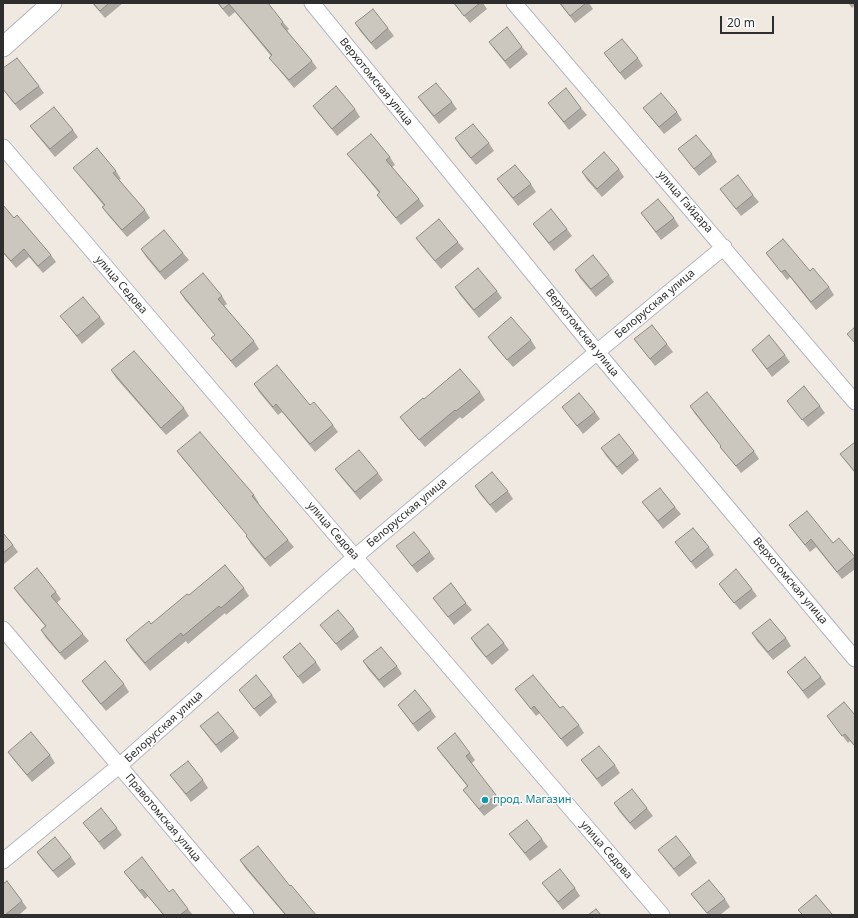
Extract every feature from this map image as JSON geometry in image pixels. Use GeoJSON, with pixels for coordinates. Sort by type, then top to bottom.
{"type":"FeatureCollection","features":[{"type":"Feature","properties":{"kind":"street"},"geometry":{"type":"LineString","coordinates":[[3,47],[52,3]]}},
{"type":"Feature","properties":{"kind":"street","name":"Верхотомская улица"},"geometry":{"type":"LineString","coordinates":[[312,3],[597,352],[855,659]]}},
{"type":"Feature","properties":{"kind":"street","name":"улица Гайдара"},"geometry":{"type":"LineString","coordinates":[[514,3],[855,402]]}},
{"type":"Feature","properties":{"kind":"street","name":"улица Седова"},"geometry":{"type":"LineString","coordinates":[[3,147],[662,915]]}},
{"type":"Feature","properties":{"kind":"street","name":"Белорусская улица"},"geometry":{"type":"LineString","coordinates":[[3,861],[119,766],[355,557],[597,352],[724,247]]}},
{"type":"Feature","properties":{"kind":"street","name":"Правотомская улица"},"geometry":{"type":"LineString","coordinates":[[3,629],[246,915]]}},
{"type":"Feature","properties":{"kind":"building"},"geometry":{"type":"Polygon","coordinates":[[[93,3],[109,3],[100,11],[93,3]]]}},
{"type":"Feature","properties":{"kind":"building"},"geometry":{"type":"Polygon","coordinates":[[[218,3],[268,3],[283,22],[281,24],[312,61],[289,80],[269,58],[272,55],[229,4],[223,9],[218,3]]]}},
{"type":"Feature","properties":{"kind":"building"},"geometry":{"type":"Polygon","coordinates":[[[454,3],[480,3],[464,16],[454,3]]]}},
{"type":"Feature","properties":{"kind":"building"},"geometry":{"type":"Polygon","coordinates":[[[560,3],[586,3],[570,16],[560,3]]]}},
{"type":"Feature","properties":{"kind":"building"},"geometry":{"type":"Polygon","coordinates":[[[373,9],[388,28],[371,43],[355,23],[373,9]]]}},
{"type":"Feature","properties":{"kind":"building"},"geometry":{"type":"Polygon","coordinates":[[[507,27],[522,47],[505,61],[489,42],[507,27]]]}},
{"type":"Feature","properties":{"kind":"building"},"geometry":{"type":"Polygon","coordinates":[[[622,39],[638,58],[620,73],[604,53],[622,39]]]}},
{"type":"Feature","properties":{"kind":"building"},"geometry":{"type":"Polygon","coordinates":[[[17,58],[39,86],[15,104],[3,89],[3,68],[17,58]]]}},
{"type":"Feature","properties":{"kind":"building"},"geometry":{"type":"Polygon","coordinates":[[[436,83],[452,102],[434,116],[418,97],[436,83]]]}},
{"type":"Feature","properties":{"kind":"building"},"geometry":{"type":"Polygon","coordinates":[[[336,86],[355,109],[332,129],[313,106],[336,86]]]}},
{"type":"Feature","properties":{"kind":"building"},"geometry":{"type":"Polygon","coordinates":[[[566,88],[581,108],[564,122],[548,103],[566,88]]]}},
{"type":"Feature","properties":{"kind":"building"},"geometry":{"type":"Polygon","coordinates":[[[661,93],[677,112],[659,127],[643,108],[661,93]]]}},
{"type":"Feature","properties":{"kind":"building"},"geometry":{"type":"Polygon","coordinates":[[[54,107],[73,130],[50,149],[30,126],[54,107]]]}},
{"type":"Feature","properties":{"kind":"building"},"geometry":{"type":"Polygon","coordinates":[[[473,124],[489,143],[471,158],[455,138],[473,124]]]}},
{"type":"Feature","properties":{"kind":"building"},"geometry":{"type":"Polygon","coordinates":[[[371,134],[390,157],[386,160],[419,199],[396,218],[377,195],[380,192],[347,154],[371,134]]]}},
{"type":"Feature","properties":{"kind":"building"},"geometry":{"type":"Polygon","coordinates":[[[696,135],[712,154],[694,169],[678,149],[696,135]]]}},
{"type":"Feature","properties":{"kind":"building"},"geometry":{"type":"Polygon","coordinates":[[[97,148],[116,171],[113,173],[145,210],[122,230],[102,207],[105,205],[73,168],[97,148]]]}},
{"type":"Feature","properties":{"kind":"building"},"geometry":{"type":"Polygon","coordinates":[[[604,152],[619,169],[597,189],[582,172],[604,152]]]}},
{"type":"Feature","properties":{"kind":"building"},"geometry":{"type":"Polygon","coordinates":[[[515,165],[531,184],[513,198],[497,179],[515,165]]]}},
{"type":"Feature","properties":{"kind":"building"},"geometry":{"type":"Polygon","coordinates":[[[738,175],[753,195],[736,209],[720,189],[738,175]]]}},
{"type":"Feature","properties":{"kind":"building"},"geometry":{"type":"Polygon","coordinates":[[[658,199],[674,218],[656,232],[641,213],[658,199]]]}},
{"type":"Feature","properties":{"kind":"building"},"geometry":{"type":"Polygon","coordinates":[[[3,205],[14,218],[17,215],[51,255],[38,266],[24,249],[11,261],[3,252],[3,205]]]}},
{"type":"Feature","properties":{"kind":"building"},"geometry":{"type":"Polygon","coordinates":[[[551,209],[567,229],[549,243],[533,224],[551,209]]]}},
{"type":"Feature","properties":{"kind":"building"},"geometry":{"type":"Polygon","coordinates":[[[439,219],[458,242],[435,261],[416,238],[439,219]]]}},
{"type":"Feature","properties":{"kind":"building"},"geometry":{"type":"Polygon","coordinates":[[[164,230],[183,253],[160,272],[141,249],[164,230]]]}},
{"type":"Feature","properties":{"kind":"building"},"geometry":{"type":"Polygon","coordinates":[[[783,239],[810,271],[813,268],[829,287],[811,302],[785,270],[781,272],[766,253],[783,239]]]}},
{"type":"Feature","properties":{"kind":"building"},"geometry":{"type":"Polygon","coordinates":[[[593,255],[609,275],[591,289],[575,270],[593,255]]]}},
{"type":"Feature","properties":{"kind":"building"},"geometry":{"type":"Polygon","coordinates":[[[478,268],[497,291],[474,310],[455,287],[478,268]]]}},
{"type":"Feature","properties":{"kind":"building"},"geometry":{"type":"Polygon","coordinates":[[[203,273],[222,296],[218,299],[254,341],[231,361],[211,338],[215,335],[180,292],[203,273]]]}},
{"type":"Feature","properties":{"kind":"building"},"geometry":{"type":"Polygon","coordinates":[[[83,297],[100,317],[77,336],[60,316],[83,297]]]}},
{"type":"Feature","properties":{"kind":"building"},"geometry":{"type":"Polygon","coordinates":[[[511,317],[531,340],[507,360],[488,337],[511,317]]]}},
{"type":"Feature","properties":{"kind":"building"},"geometry":{"type":"Polygon","coordinates":[[[652,325],[667,344],[650,359],[634,339],[652,325]]]}},
{"type":"Feature","properties":{"kind":"building"},"geometry":{"type":"Polygon","coordinates":[[[855,327],[855,343],[847,334],[855,327]]]}},
{"type":"Feature","properties":{"kind":"building"},"geometry":{"type":"Polygon","coordinates":[[[769,335],[785,355],[767,369],[752,350],[769,335]]]}},
{"type":"Feature","properties":{"kind":"building"},"geometry":{"type":"Polygon","coordinates":[[[134,351],[184,408],[161,428],[111,370],[134,351]]]}},
{"type":"Feature","properties":{"kind":"building"},"geometry":{"type":"Polygon","coordinates":[[[277,365],[310,405],[314,402],[333,425],[310,444],[276,404],[273,407],[254,384],[277,365]]]}},
{"type":"Feature","properties":{"kind":"building"},"geometry":{"type":"Polygon","coordinates":[[[460,369],[480,392],[456,411],[455,410],[419,440],[400,417],[460,369]]]}},
{"type":"Feature","properties":{"kind":"building"},"geometry":{"type":"Polygon","coordinates":[[[804,386],[820,406],[802,420],[787,401],[804,386]]]}},
{"type":"Feature","properties":{"kind":"building"},"geometry":{"type":"Polygon","coordinates":[[[707,392],[754,451],[736,466],[690,406],[707,392]]]}},
{"type":"Feature","properties":{"kind":"building"},"geometry":{"type":"Polygon","coordinates":[[[579,393],[595,412],[577,426],[562,407],[579,393]]]}},
{"type":"Feature","properties":{"kind":"building"},"geometry":{"type":"Polygon","coordinates":[[[200,432],[254,495],[252,496],[288,540],[265,559],[246,536],[247,535],[177,451],[200,432]]]}},
{"type":"Feature","properties":{"kind":"building"},"geometry":{"type":"Polygon","coordinates":[[[619,434],[634,453],[617,467],[601,448],[619,434]]]}},
{"type":"Feature","properties":{"kind":"building"},"geometry":{"type":"Polygon","coordinates":[[[855,442],[855,472],[840,454],[855,442]]]}},
{"type":"Feature","properties":{"kind":"building"},"geometry":{"type":"Polygon","coordinates":[[[359,450],[378,473],[355,492],[335,469],[359,450]]]}},
{"type":"Feature","properties":{"kind":"building"},"geometry":{"type":"Polygon","coordinates":[[[492,472],[508,491],[490,505],[475,486],[492,472]]]}},
{"type":"Feature","properties":{"kind":"building"},"geometry":{"type":"Polygon","coordinates":[[[660,488],[675,507],[658,521],[642,502],[660,488]]]}},
{"type":"Feature","properties":{"kind":"building"},"geometry":{"type":"Polygon","coordinates":[[[807,511],[833,543],[839,538],[855,557],[837,572],[811,539],[805,545],[789,525],[807,511]]]}},
{"type":"Feature","properties":{"kind":"building"},"geometry":{"type":"Polygon","coordinates":[[[693,528],[709,547],[691,562],[675,542],[693,528]]]}},
{"type":"Feature","properties":{"kind":"building"},"geometry":{"type":"Polygon","coordinates":[[[414,532],[430,552],[412,566],[396,546],[414,532]]]}},
{"type":"Feature","properties":{"kind":"building"},"geometry":{"type":"Polygon","coordinates":[[[3,533],[13,545],[3,553],[3,533]]]}},
{"type":"Feature","properties":{"kind":"building"},"geometry":{"type":"Polygon","coordinates":[[[225,565],[244,588],[221,608],[219,606],[183,636],[181,633],[145,663],[126,640],[149,621],[151,624],[225,565]]]}},
{"type":"Feature","properties":{"kind":"building"},"geometry":{"type":"Polygon","coordinates":[[[37,568],[56,592],[51,596],[83,634],[60,653],[41,630],[46,626],[14,588],[37,568]]]}},
{"type":"Feature","properties":{"kind":"building"},"geometry":{"type":"Polygon","coordinates":[[[736,569],[752,589],[734,603],[719,584],[736,569]]]}},
{"type":"Feature","properties":{"kind":"building"},"geometry":{"type":"Polygon","coordinates":[[[451,583],[466,603],[448,617],[433,598],[451,583]]]}},
{"type":"Feature","properties":{"kind":"building"},"geometry":{"type":"Polygon","coordinates":[[[338,610],[354,629],[336,644],[320,625],[338,610]]]}},
{"type":"Feature","properties":{"kind":"building"},"geometry":{"type":"Polygon","coordinates":[[[770,619],[786,638],[768,652],[752,633],[770,619]]]}},
{"type":"Feature","properties":{"kind":"building"},"geometry":{"type":"Polygon","coordinates":[[[488,624],[504,643],[486,657],[471,638],[488,624]]]}},
{"type":"Feature","properties":{"kind":"building"},"geometry":{"type":"Polygon","coordinates":[[[300,643],[316,662],[298,677],[283,657],[300,643]]]}},
{"type":"Feature","properties":{"kind":"building"},"geometry":{"type":"Polygon","coordinates":[[[381,647],[397,666],[379,680],[363,661],[381,647]]]}},
{"type":"Feature","properties":{"kind":"building"},"geometry":{"type":"Polygon","coordinates":[[[805,657],[821,677],[803,691],[787,672],[805,657]]]}},
{"type":"Feature","properties":{"kind":"building"},"geometry":{"type":"Polygon","coordinates":[[[105,661],[124,684],[101,704],[82,681],[105,661]]]}},
{"type":"Feature","properties":{"kind":"building"},"geometry":{"type":"Polygon","coordinates":[[[256,675],[272,695],[254,709],[239,690],[256,675]]]}},
{"type":"Feature","properties":{"kind":"building"},"geometry":{"type":"Polygon","coordinates":[[[533,675],[560,708],[563,706],[579,725],[561,739],[534,706],[531,709],[515,689],[533,675]]]}},
{"type":"Feature","properties":{"kind":"building"},"geometry":{"type":"Polygon","coordinates":[[[415,690],[431,710],[413,724],[398,705],[415,690]]]}},
{"type":"Feature","properties":{"kind":"building"},"geometry":{"type":"Polygon","coordinates":[[[844,702],[855,715],[855,746],[845,734],[842,736],[827,716],[844,702]]]}},
{"type":"Feature","properties":{"kind":"building"},"geometry":{"type":"Polygon","coordinates":[[[218,712],[234,731],[216,745],[200,726],[218,712]]]}},
{"type":"Feature","properties":{"kind":"building"},"geometry":{"type":"Polygon","coordinates":[[[31,732],[50,755],[27,775],[8,752],[31,732]]]}},
{"type":"Feature","properties":{"kind":"building"},"geometry":{"type":"Polygon","coordinates":[[[455,733],[470,753],[466,756],[496,795],[479,809],[463,790],[468,786],[437,748],[455,733]]]}},
{"type":"Feature","properties":{"kind":"building"},"geometry":{"type":"Polygon","coordinates":[[[599,746],[615,765],[597,779],[581,760],[599,746]]]}},
{"type":"Feature","properties":{"kind":"building"},"geometry":{"type":"Polygon","coordinates":[[[188,761],[203,780],[186,794],[170,775],[188,761]]]}},
{"type":"Feature","properties":{"kind":"building"},"geometry":{"type":"Polygon","coordinates":[[[632,789],[647,808],[630,823],[614,803],[632,789]]]}},
{"type":"Feature","properties":{"kind":"building"},"geometry":{"type":"Polygon","coordinates":[[[101,808],[117,828],[99,842],[83,823],[101,808]]]}},
{"type":"Feature","properties":{"kind":"building"},"geometry":{"type":"Polygon","coordinates":[[[527,820],[542,839],[525,853],[509,834],[527,820]]]}},
{"type":"Feature","properties":{"kind":"building"},"geometry":{"type":"Polygon","coordinates":[[[676,836],[691,855],[674,869],[658,850],[676,836]]]}},
{"type":"Feature","properties":{"kind":"building"},"geometry":{"type":"Polygon","coordinates":[[[55,837],[71,857],[53,871],[37,852],[55,837]]]}},
{"type":"Feature","properties":{"kind":"building"},"geometry":{"type":"Polygon","coordinates":[[[258,846],[290,886],[291,885],[316,915],[286,915],[240,860],[258,846]]]}},
{"type":"Feature","properties":{"kind":"building"},"geometry":{"type":"Polygon","coordinates":[[[142,857],[169,892],[173,889],[188,909],[180,915],[164,915],[142,889],[140,891],[124,872],[142,857]]]}},
{"type":"Feature","properties":{"kind":"building"},"geometry":{"type":"Polygon","coordinates":[[[560,869],[575,888],[558,902],[542,883],[560,869]]]}},
{"type":"Feature","properties":{"kind":"building"},"geometry":{"type":"Polygon","coordinates":[[[709,880],[725,899],[707,913],[691,894],[709,880]]]}},
{"type":"Feature","properties":{"kind":"building"},"geometry":{"type":"Polygon","coordinates":[[[7,881],[22,901],[3,915],[3,884],[7,881]]]}},
{"type":"Feature","properties":{"kind":"building"},"geometry":{"type":"Polygon","coordinates":[[[816,895],[832,914],[831,915],[803,915],[798,910],[816,895]]]}},
{"type":"Feature","properties":{"kind":"building"},"geometry":{"type":"Polygon","coordinates":[[[596,909],[601,915],[588,915],[596,909]]]}},
{"type":"Feature","properties":{"kind":"place","name":"прод. Магазин"},"geometry":{"type":"Point","coordinates":[485,800]}}]}
